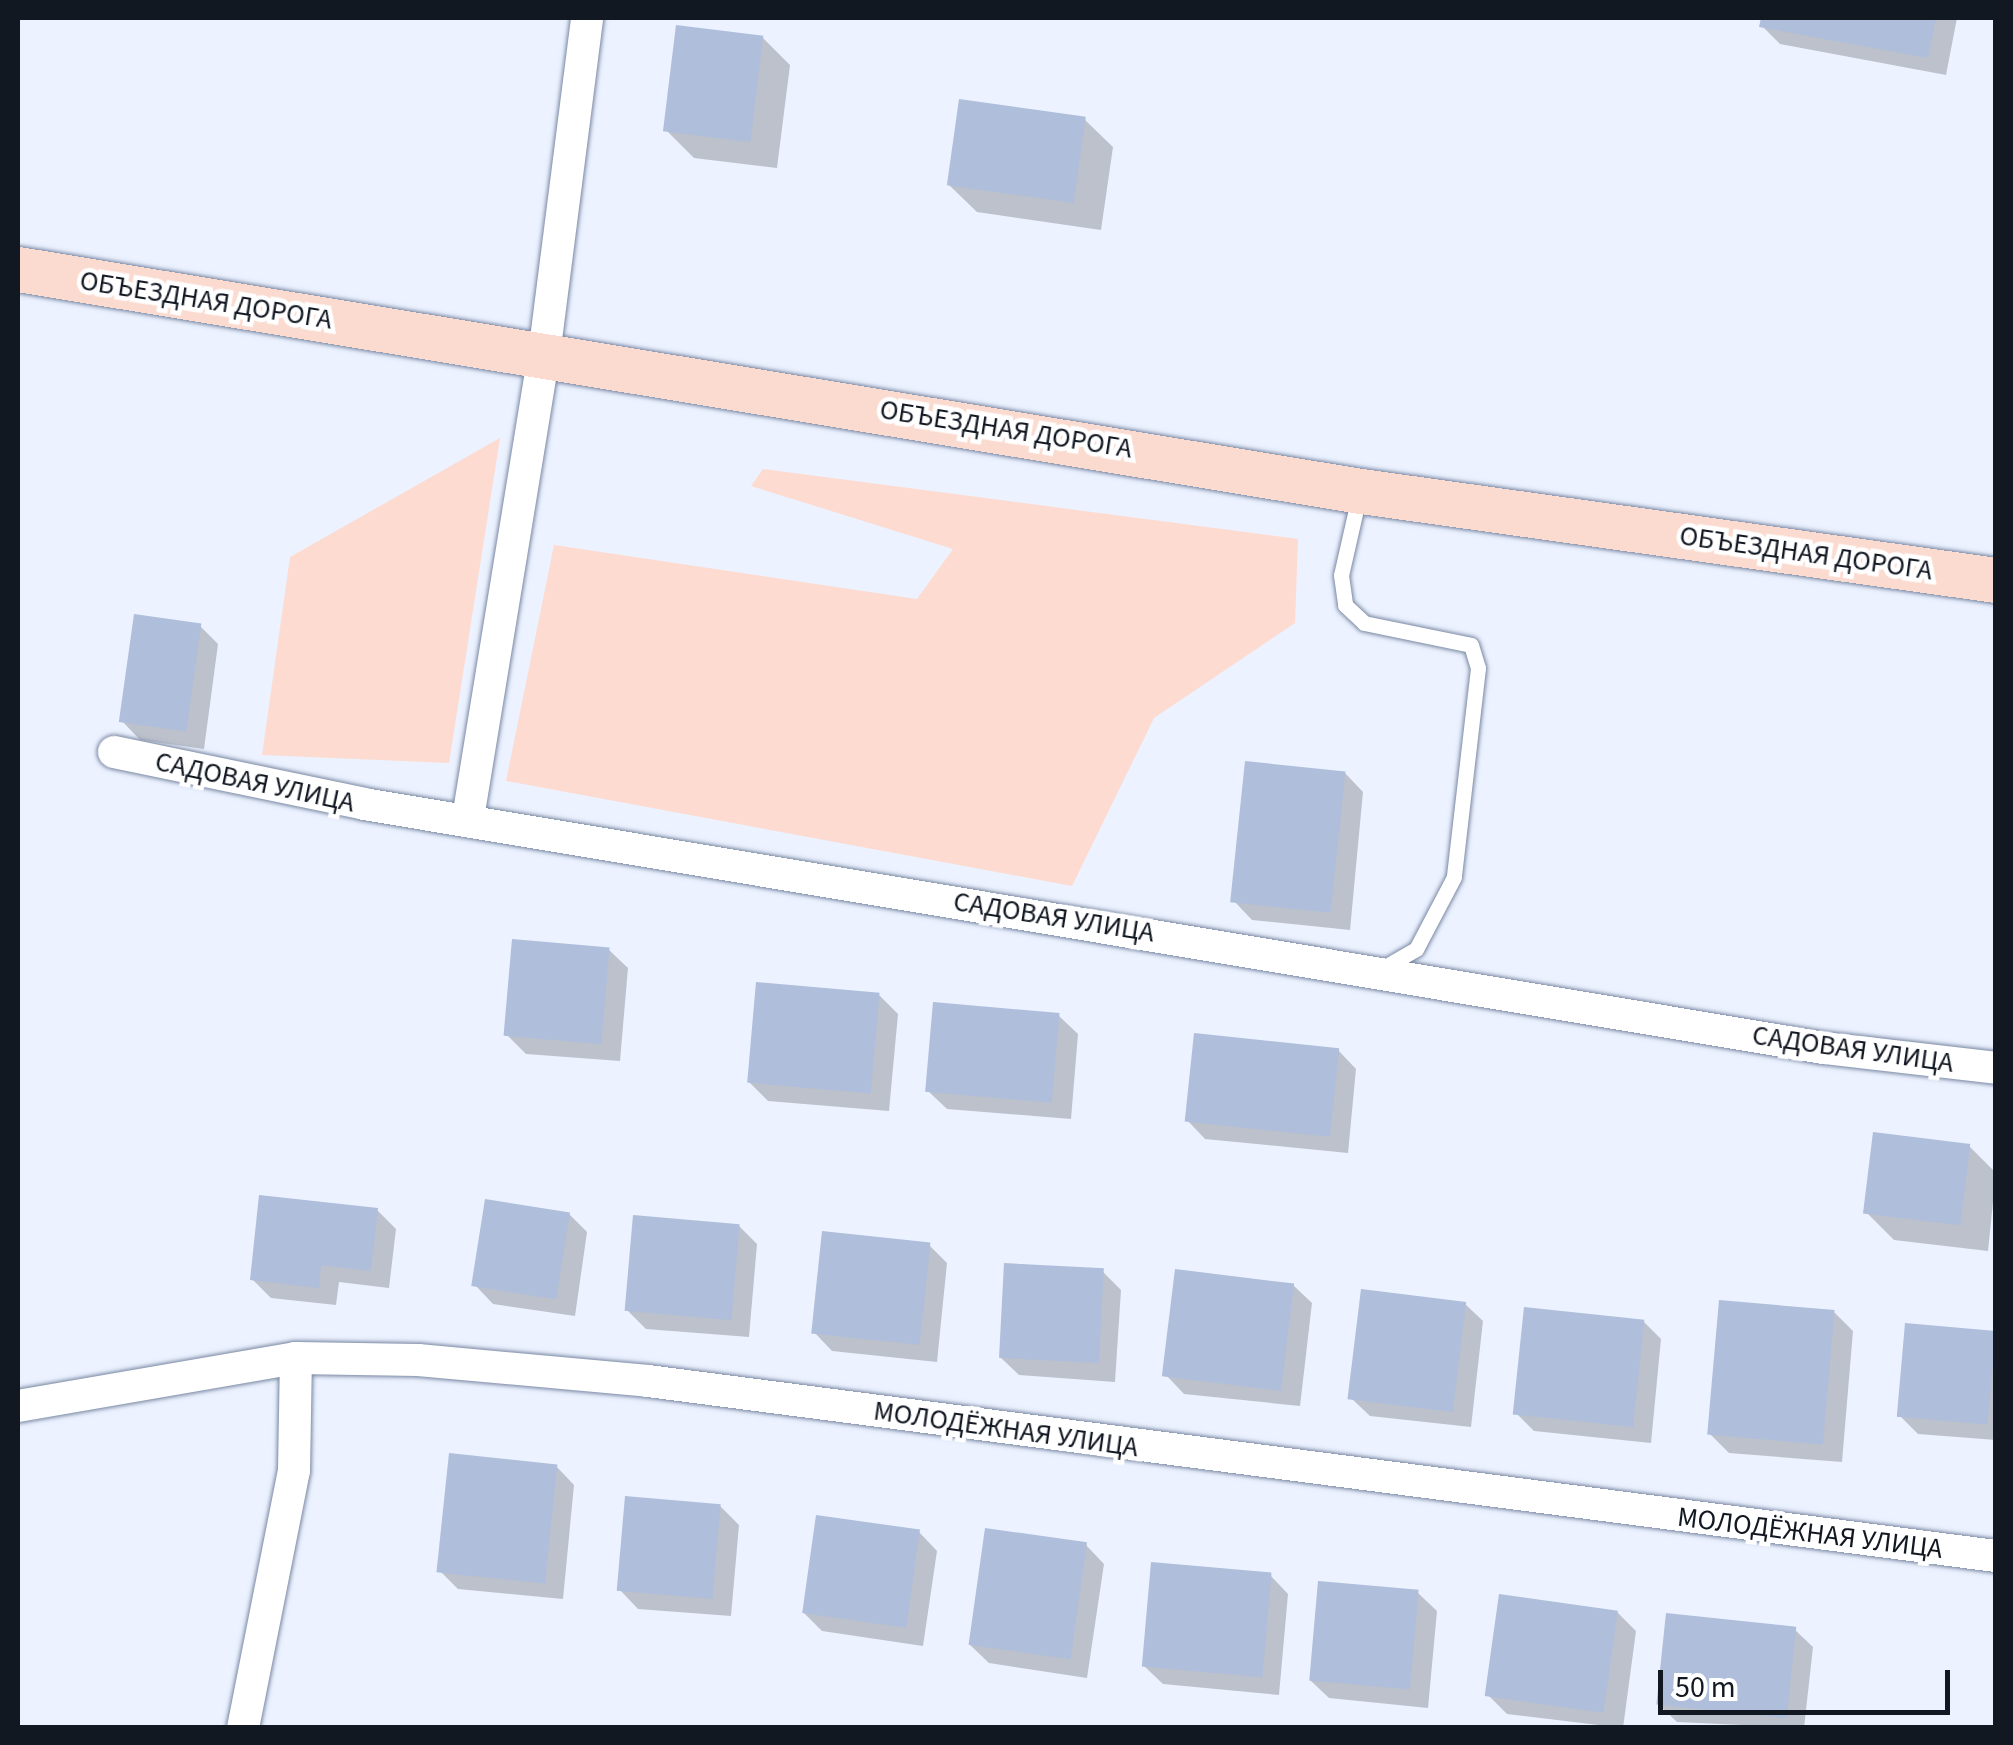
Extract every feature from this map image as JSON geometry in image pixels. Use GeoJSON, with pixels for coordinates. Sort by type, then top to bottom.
{"type":"FeatureCollection","features":[{"type":"Feature","properties":{"kind":"main road","name":"ОБЪЕЗДНАЯ ДОРОГА"},"geometry":{"type":"LineString","coordinates":[[18,269],[1360,491],[1996,580]]}},
{"type":"Feature","properties":{"kind":"street"},"geometry":{"type":"LineString","coordinates":[[468,818],[544,355],[587,18]]}},
{"type":"Feature","properties":{"kind":"street","name":"САДОВАЯ УЛИЦА"},"geometry":{"type":"LineString","coordinates":[[114,752],[364,804],[1379,970],[1824,1048],[1996,1068]]}},
{"type":"Feature","properties":{"kind":"street"},"geometry":{"type":"LineString","coordinates":[[243,1728],[294,1471],[296,1358]]}},
{"type":"Feature","properties":{"kind":"street","name":"МОЛОДЁЖНАЯ УЛИЦА"},"geometry":{"type":"LineString","coordinates":[[18,1406],[296,1358],[418,1360],[648,1380],[1996,1556]]}},
{"type":"Feature","properties":{"kind":"lane"},"geometry":{"type":"LineString","coordinates":[[1360,491],[1341,575],[1344,605],[1364,623],[1470,645],[1478,668],[1454,878],[1416,948],[1379,970]]}},
{"type":"Feature","properties":{"kind":"shaded area"},"geometry":{"type":"Polygon","coordinates":[[[500,438],[449,763],[262,755],[290,557],[500,438]]]}},
{"type":"Feature","properties":{"kind":"shaded area"},"geometry":{"type":"Polygon","coordinates":[[[763,469],[1298,539],[1295,623],[1154,718],[1072,886],[506,781],[554,545],[917,599],[953,549],[751,486],[763,469]]]}},
{"type":"Feature","properties":{"kind":"building"},"geometry":{"type":"Polygon","coordinates":[[[1761,18],[1936,18],[1928,58],[1759,27],[1761,18]]]}},
{"type":"Feature","properties":{"kind":"building"},"geometry":{"type":"Polygon","coordinates":[[[676,25],[763,36],[750,142],[663,131],[676,25]]]}},
{"type":"Feature","properties":{"kind":"building"},"geometry":{"type":"Polygon","coordinates":[[[959,99],[1086,117],[1074,203],[947,185],[959,99]]]}},
{"type":"Feature","properties":{"kind":"building"},"geometry":{"type":"Polygon","coordinates":[[[134,614],[201,623],[186,731],[119,722],[134,614]]]}},
{"type":"Feature","properties":{"kind":"building"},"geometry":{"type":"Polygon","coordinates":[[[1245,761],[1345,772],[1331,913],[1230,902],[1245,761]]]}},
{"type":"Feature","properties":{"kind":"building"},"geometry":{"type":"Polygon","coordinates":[[[512,939],[610,948],[601,1044],[504,1036],[512,939]]]}},
{"type":"Feature","properties":{"kind":"building"},"geometry":{"type":"Polygon","coordinates":[[[756,982],[880,993],[871,1093],[747,1083],[756,982]]]}},
{"type":"Feature","properties":{"kind":"building"},"geometry":{"type":"Polygon","coordinates":[[[933,1002],[1060,1013],[1052,1103],[925,1092],[933,1002]]]}},
{"type":"Feature","properties":{"kind":"building"},"geometry":{"type":"Polygon","coordinates":[[[1194,1033],[1339,1048],[1330,1137],[1185,1122],[1194,1033]]]}},
{"type":"Feature","properties":{"kind":"building"},"geometry":{"type":"Polygon","coordinates":[[[1873,1132],[1970,1144],[1960,1225],[1863,1213],[1873,1132]]]}},
{"type":"Feature","properties":{"kind":"building"},"geometry":{"type":"Polygon","coordinates":[[[259,1195],[378,1208],[371,1271],[321,1265],[319,1288],[250,1280],[259,1195]]]}},
{"type":"Feature","properties":{"kind":"building"},"geometry":{"type":"Polygon","coordinates":[[[485,1199],[570,1212],[556,1299],[471,1286],[485,1199]]]}},
{"type":"Feature","properties":{"kind":"building"},"geometry":{"type":"Polygon","coordinates":[[[633,1215],[740,1224],[731,1320],[625,1311],[633,1215]]]}},
{"type":"Feature","properties":{"kind":"building"},"geometry":{"type":"Polygon","coordinates":[[[822,1231],[930,1242],[920,1345],[811,1333],[822,1231]]]}},
{"type":"Feature","properties":{"kind":"building"},"geometry":{"type":"Polygon","coordinates":[[[1004,1263],[1104,1268],[1099,1363],[999,1358],[1004,1263]]]}},
{"type":"Feature","properties":{"kind":"building"},"geometry":{"type":"Polygon","coordinates":[[[1175,1269],[1294,1284],[1281,1391],[1162,1376],[1175,1269]]]}},
{"type":"Feature","properties":{"kind":"building"},"geometry":{"type":"Polygon","coordinates":[[[1361,1289],[1466,1302],[1453,1412],[1347,1399],[1361,1289]]]}},
{"type":"Feature","properties":{"kind":"building"},"geometry":{"type":"Polygon","coordinates":[[[1719,1300],[1835,1310],[1823,1445],[1707,1434],[1719,1300]]]}},
{"type":"Feature","properties":{"kind":"building"},"geometry":{"type":"Polygon","coordinates":[[[1524,1307],[1644,1320],[1633,1427],[1513,1414],[1524,1307]]]}},
{"type":"Feature","properties":{"kind":"building"},"geometry":{"type":"Polygon","coordinates":[[[1905,1323],[1996,1331],[1987,1425],[1897,1417],[1905,1323]]]}},
{"type":"Feature","properties":{"kind":"building"},"geometry":{"type":"Polygon","coordinates":[[[449,1453],[557,1464],[545,1584],[436,1572],[449,1453]]]}},
{"type":"Feature","properties":{"kind":"building"},"geometry":{"type":"Polygon","coordinates":[[[625,1496],[721,1504],[712,1599],[617,1591],[625,1496]]]}},
{"type":"Feature","properties":{"kind":"building"},"geometry":{"type":"Polygon","coordinates":[[[816,1515],[920,1530],[906,1628],[802,1613],[816,1515]]]}},
{"type":"Feature","properties":{"kind":"building"},"geometry":{"type":"Polygon","coordinates":[[[985,1528],[1087,1542],[1071,1659],[969,1645],[985,1528]]]}},
{"type":"Feature","properties":{"kind":"building"},"geometry":{"type":"Polygon","coordinates":[[[1151,1562],[1272,1573],[1262,1677],[1142,1667],[1151,1562]]]}},
{"type":"Feature","properties":{"kind":"building"},"geometry":{"type":"Polygon","coordinates":[[[1318,1581],[1419,1590],[1410,1689],[1309,1681],[1318,1581]]]}},
{"type":"Feature","properties":{"kind":"building"},"geometry":{"type":"Polygon","coordinates":[[[1499,1594],[1618,1611],[1603,1713],[1485,1696],[1499,1594]]]}},
{"type":"Feature","properties":{"kind":"building"},"geometry":{"type":"Polygon","coordinates":[[[1666,1613],[1796,1627],[1787,1718],[1656,1704],[1666,1613]]]}}]}
